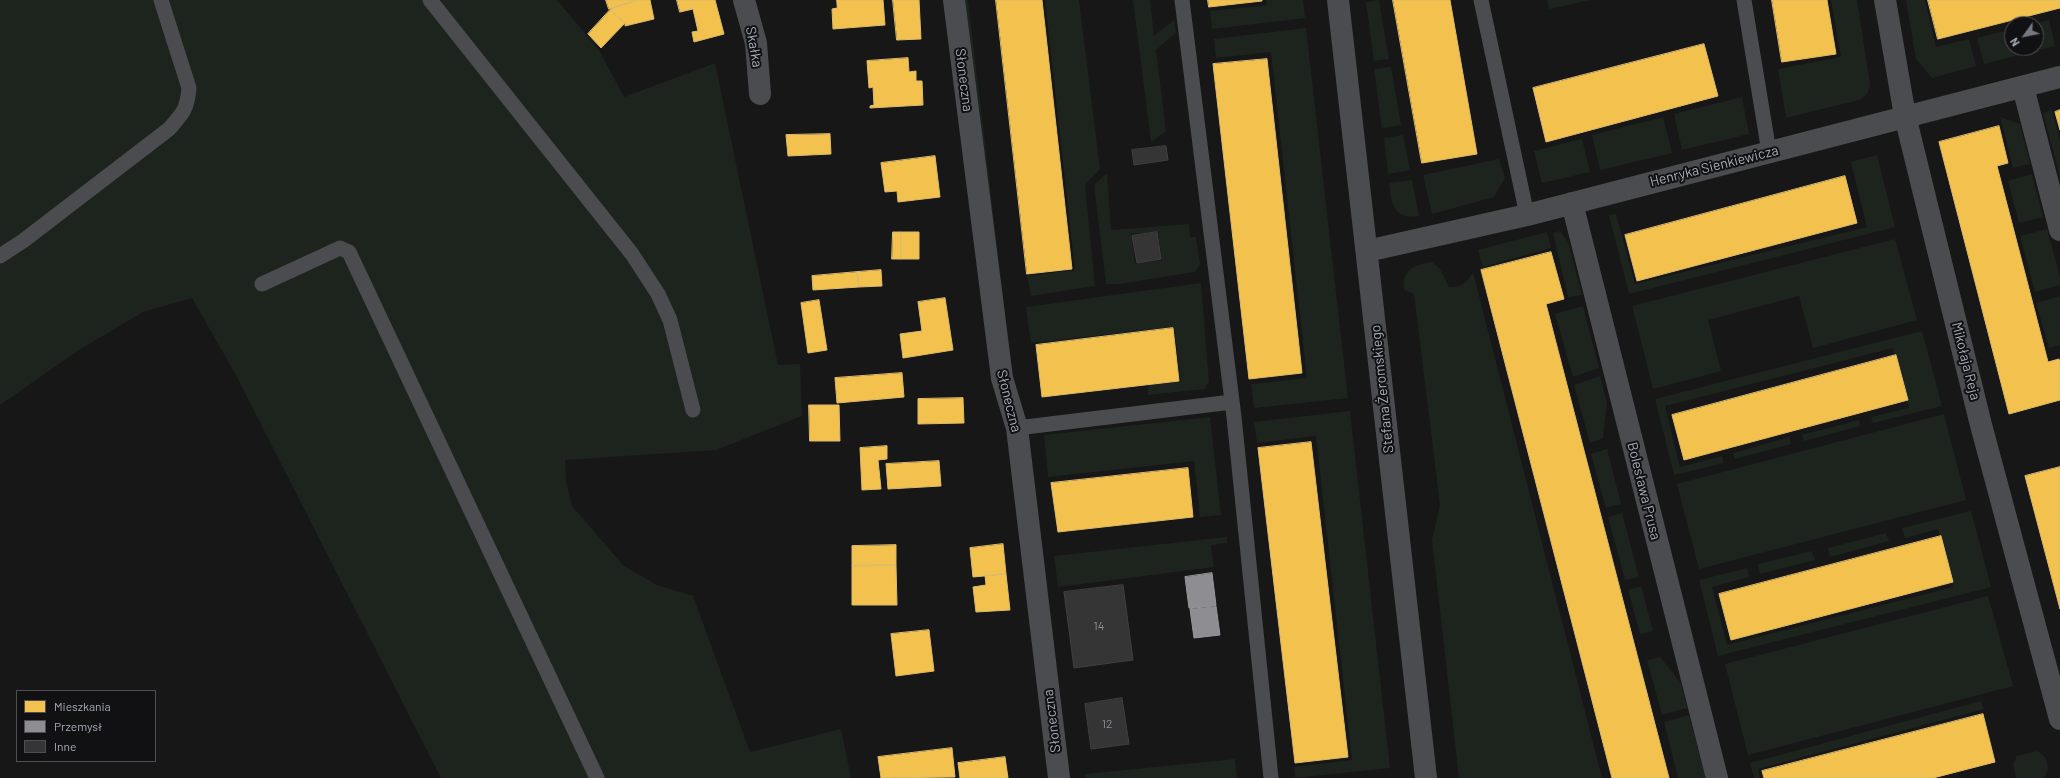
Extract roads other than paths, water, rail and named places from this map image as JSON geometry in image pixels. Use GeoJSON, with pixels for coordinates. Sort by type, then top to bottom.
{"type":"FeatureCollection","features":[{"type":"Feature","properties":{"kind":"street","name":"Skałka"},"geometry":{"type":"LineString","coordinates":[[744,0],[756,43],[760,94]]}},
{"type":"Feature","properties":{"kind":"street","name":"Słoneczna"},"geometry":{"type":"LineString","coordinates":[[954,0],[1002,378],[1017,428],[1059,778]]}},
{"type":"Feature","properties":{"kind":"street","name":"Stefana Żeromskiego"},"geometry":{"type":"LineString","coordinates":[[1338,0],[1426,778]]}},
{"type":"Feature","properties":{"kind":"street","name":"Mikołaja Reja"},"geometry":{"type":"LineString","coordinates":[[1885,0],[1905,116],[1981,425],[2060,719]]}},
{"type":"Feature","properties":{"kind":"street","name":"Henryka Sienkiewicza"},"geometry":{"type":"LineString","coordinates":[[1367,251],[1527,215],[2060,77]]}},
{"type":"Feature","properties":{"kind":"street"},"geometry":{"type":"LineString","coordinates":[[2023,87],[2060,230]]}},
{"type":"Feature","properties":{"kind":"street","name":"Bolesława Prusa"},"geometry":{"type":"LineString","coordinates":[[1572,203],[1717,778]]}},
{"type":"Feature","properties":{"kind":"lane"},"geometry":{"type":"LineString","coordinates":[[0,256],[23,241],[169,129],[184,110],[188,103],[189,88],[161,0]]}},
{"type":"Feature","properties":{"kind":"lane"},"geometry":{"type":"LineString","coordinates":[[430,0],[632,254],[648,277],[670,320],[693,410]]}},
{"type":"Feature","properties":{"kind":"lane"},"geometry":{"type":"LineString","coordinates":[[1182,0],[1247,530],[1271,778]]}},
{"type":"Feature","properties":{"kind":"lane"},"geometry":{"type":"LineString","coordinates":[[1481,0],[1527,215]]}},
{"type":"Feature","properties":{"kind":"lane"},"geometry":{"type":"LineString","coordinates":[[1744,0],[1769,152]]}},
{"type":"Feature","properties":{"kind":"lane"},"geometry":{"type":"LineString","coordinates":[[262,284],[340,248],[349,252],[597,778]]}},
{"type":"Feature","properties":{"kind":"lane"},"geometry":{"type":"LineString","coordinates":[[1017,428],[1232,402]]}}]}
